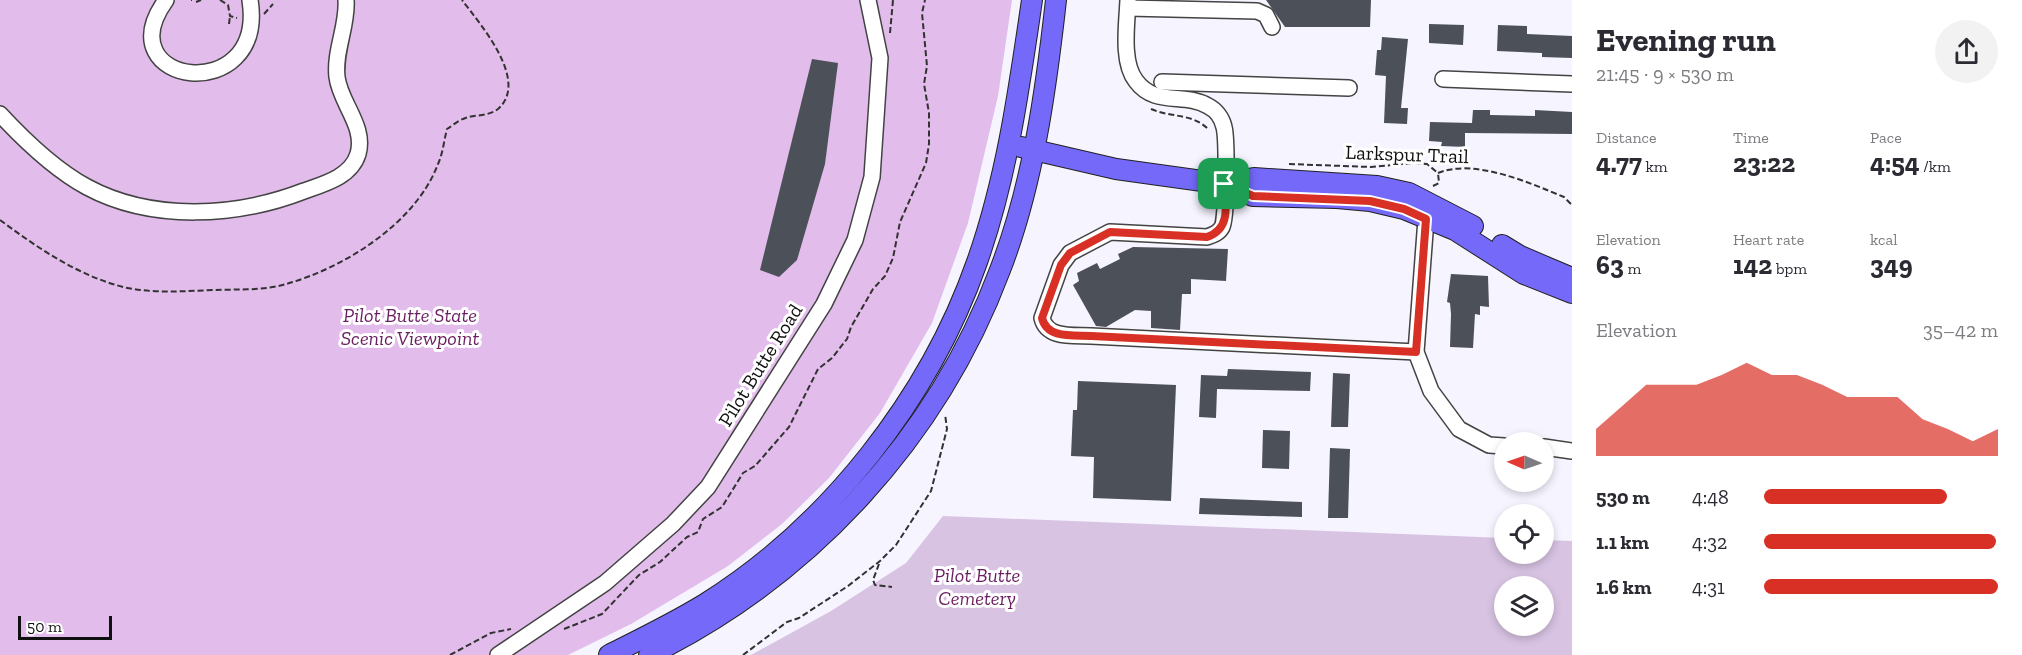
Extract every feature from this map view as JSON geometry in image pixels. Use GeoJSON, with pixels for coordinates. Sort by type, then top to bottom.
{"type":"FeatureCollection","features":[{"type":"Feature","properties":{"kind":"main road"},"geometry":{"type":"LineString","coordinates":[[609,655],[666,627],[753,571],[822,509],[867,458],[932,365],[957,314],[978,261],[1010,145],[1032,0]]}},
{"type":"Feature","properties":{"kind":"main road"},"geometry":{"type":"LineString","coordinates":[[649,655],[682,639],[763,586],[814,546],[857,502],[904,445],[947,383],[976,328],[1001,269],[1034,149],[1056,0]]}},
{"type":"Feature","properties":{"kind":"main road"},"geometry":{"type":"LineString","coordinates":[[1010,145],[1116,169],[1224,184],[1253,196],[1370,201],[1462,219],[1520,256],[1572,278]]}},
{"type":"Feature","properties":{"kind":"main road"},"geometry":{"type":"LineString","coordinates":[[1430,212],[1524,274],[1572,293]]}},
{"type":"Feature","properties":{"kind":"street"},"geometry":{"type":"LineString","coordinates":[[166,0],[154,21],[152,39],[163,61],[180,72],[200,75],[232,60],[246,42],[256,19],[250,0]]}},
{"type":"Feature","properties":{"kind":"street"},"geometry":{"type":"LineString","coordinates":[[0,114],[23,139],[87,187],[136,205],[177,212],[216,211],[253,206],[296,194],[332,181],[350,170],[358,153],[354,117],[340,91],[337,76],[346,0]]}},
{"type":"Feature","properties":{"kind":"street","name":"Pilot Butte Road"},"geometry":{"type":"LineString","coordinates":[[498,655],[605,583],[673,524],[708,487],[824,304],[855,240],[872,177],[880,58],[868,0]]}},
{"type":"Feature","properties":{"kind":"street"},"geometry":{"type":"LineString","coordinates":[[1272,27],[1266,15],[1257,11],[1128,4],[1128,62],[1134,80],[1144,91],[1160,99],[1198,102],[1208,106],[1222,121],[1226,137],[1224,184],[1226,206],[1223,226],[1217,234],[1207,237],[1110,232],[1070,253],[1057,276],[1042,318],[1044,326],[1052,333],[1091,336],[1416,352]]}},
{"type":"Feature","properties":{"kind":"street"},"geometry":{"type":"LineString","coordinates":[[1443,79],[1572,84]]}},
{"type":"Feature","properties":{"kind":"street"},"geometry":{"type":"LineString","coordinates":[[1162,82],[1349,88]]}},
{"type":"Feature","properties":{"kind":"street"},"geometry":{"type":"LineString","coordinates":[[1430,212],[1416,352],[1431,391],[1459,429],[1489,445],[1494,445]]}},
{"type":"Feature","properties":{"kind":"street"},"geometry":{"type":"LineString","coordinates":[[1554,449],[1572,452]]}},
{"type":"Feature","properties":{"kind":"path"},"geometry":{"type":"LineString","coordinates":[[196,2],[201,0]]}},
{"type":"Feature","properties":{"kind":"path"},"geometry":{"type":"LineString","coordinates":[[220,0],[228,5],[229,24]]}},
{"type":"Feature","properties":{"kind":"path"},"geometry":{"type":"LineString","coordinates":[[230,16],[256,19],[273,8],[273,4]]}},
{"type":"Feature","properties":{"kind":"path","name":"Larkspur Trail"},"geometry":{"type":"LineString","coordinates":[[1282,165],[1296,162],[1371,167],[1413,163],[1427,164],[1438,173],[1456,168],[1475,170],[1519,179],[1564,197],[1572,205]]}},
{"type":"Feature","properties":{"kind":"path"},"geometry":{"type":"LineString","coordinates":[[743,655],[787,622],[799,618],[828,600],[880,561],[905,534],[931,490],[947,429],[944,411]]}},
{"type":"Feature","properties":{"kind":"path"},"geometry":{"type":"LineString","coordinates":[[880,561],[873,580],[875,585],[892,587]]}},
{"type":"Feature","properties":{"kind":"path"},"geometry":{"type":"LineString","coordinates":[[450,655],[491,633],[510,629]]}},
{"type":"Feature","properties":{"kind":"green space","name":"Pilot Butte State Scenic Viewpoint"},"geometry":{"type":"Polygon","coordinates":[[[0,0],[1012,0],[998,96],[968,223],[932,323],[880,413],[829,478],[782,524],[728,566],[631,624],[568,655],[0,655],[0,0]]]}},
{"type":"Feature","properties":{"kind":"green space","name":"Pilot Butte Cemetery"},"geometry":{"type":"Polygon","coordinates":[[[943,516],[1494,538],[1494,564],[1554,564],[1554,540],[1572,541],[1572,655],[751,655],[831,611],[906,563],[943,516]]]}},
{"type":"Feature","properties":{"kind":"building"},"geometry":{"type":"Polygon","coordinates":[[[1266,0],[1371,0],[1370,27],[1285,27],[1266,0]]]}},
{"type":"Feature","properties":{"kind":"building"},"geometry":{"type":"Polygon","coordinates":[[[1429,24],[1464,25],[1463,45],[1429,43],[1429,24]]]}},
{"type":"Feature","properties":{"kind":"building"},"geometry":{"type":"Polygon","coordinates":[[[1498,25],[1527,26],[1527,34],[1572,36],[1572,58],[1542,57],[1542,53],[1497,51],[1498,25]]]}},
{"type":"Feature","properties":{"kind":"building"},"geometry":{"type":"Polygon","coordinates":[[[1382,37],[1408,39],[1401,108],[1408,108],[1407,124],[1384,123],[1386,76],[1375,75],[1377,50],[1381,50],[1382,37]]]}},
{"type":"Feature","properties":{"kind":"building"},"geometry":{"type":"Polygon","coordinates":[[[812,59],[838,63],[825,164],[797,260],[779,277],[760,270],[812,59]]]}},
{"type":"Feature","properties":{"kind":"building"},"geometry":{"type":"Polygon","coordinates":[[[1473,110],[1490,110],[1490,115],[1535,116],[1535,110],[1572,112],[1572,134],[1465,133],[1465,147],[1441,146],[1442,142],[1429,141],[1430,122],[1472,123],[1473,110]]]}},
{"type":"Feature","properties":{"kind":"building"},"geometry":{"type":"Polygon","coordinates":[[[1133,247],[1228,249],[1226,281],[1191,279],[1191,294],[1182,294],[1180,330],[1151,328],[1151,311],[1135,310],[1106,327],[1096,326],[1073,285],[1079,281],[1077,273],[1097,263],[1100,269],[1120,259],[1118,254],[1133,247]]]}},
{"type":"Feature","properties":{"kind":"building"},"geometry":{"type":"Polygon","coordinates":[[[1451,274],[1488,276],[1489,307],[1480,306],[1480,315],[1475,314],[1473,348],[1450,347],[1451,314],[1450,303],[1447,302],[1451,274]]]}},
{"type":"Feature","properties":{"kind":"building"},"geometry":{"type":"Polygon","coordinates":[[[1228,369],[1311,372],[1310,391],[1217,389],[1216,418],[1199,417],[1201,375],[1227,376],[1228,369]]]}},
{"type":"Feature","properties":{"kind":"building"},"geometry":{"type":"Polygon","coordinates":[[[1333,373],[1350,374],[1348,427],[1331,427],[1333,373]]]}},
{"type":"Feature","properties":{"kind":"building"},"geometry":{"type":"Polygon","coordinates":[[[1078,381],[1176,385],[1171,501],[1093,498],[1094,457],[1071,456],[1073,410],[1077,410],[1078,381]]]}},
{"type":"Feature","properties":{"kind":"building"},"geometry":{"type":"Polygon","coordinates":[[[1263,430],[1290,431],[1289,469],[1262,468],[1263,430]]]}},
{"type":"Feature","properties":{"kind":"building"},"geometry":{"type":"Polygon","coordinates":[[[1330,448],[1350,449],[1348,518],[1328,518],[1330,448]]]}},
{"type":"Feature","properties":{"kind":"building"},"geometry":{"type":"Polygon","coordinates":[[[1200,498],[1302,502],[1302,517],[1199,514],[1200,498]]]}},
{"type":"Feature","properties":{"kind":"route"},"geometry":{"type":"LineString","coordinates":[[1224,184],[1253,196],[1370,201],[1404,209],[1426,219],[1416,352],[1091,336],[1052,333],[1044,326],[1042,318],[1061,265],[1070,253],[1110,232],[1197,234],[1207,237],[1217,234],[1223,226],[1226,206],[1224,184]]}}]}
